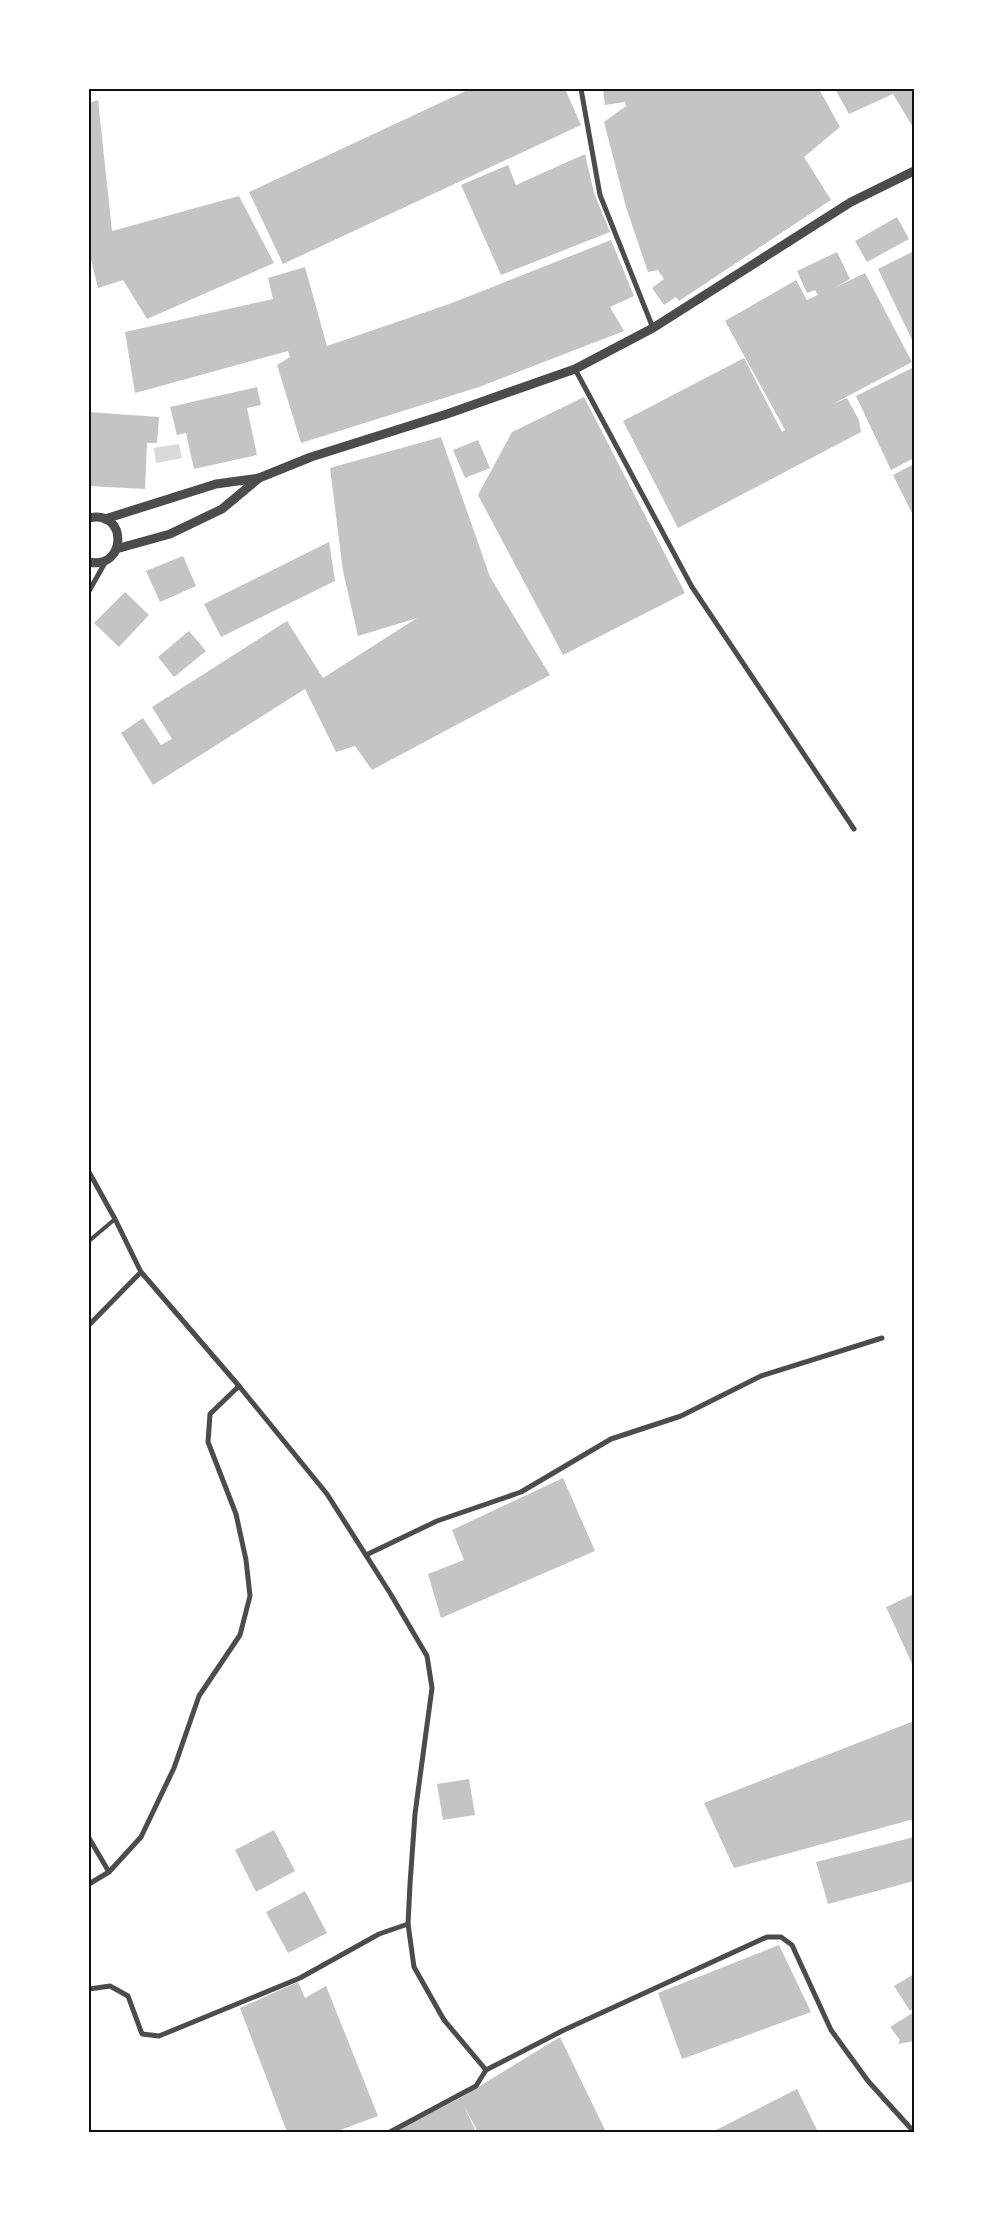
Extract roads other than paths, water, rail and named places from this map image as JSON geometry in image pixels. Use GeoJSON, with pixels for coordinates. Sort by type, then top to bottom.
{"type":"FeatureCollection","features":[{"type":"Feature","properties":{"kind":"street"},"geometry":{"type":"LineString","coordinates":[[581,89],[600,195],[653,328]]}},
{"type":"Feature","properties":{"kind":"street"},"geometry":{"type":"LineString","coordinates":[[105,519],[216,484],[259,478],[311,457],[447,414],[574,369],[653,328],[851,202],[914,171]]}},
{"type":"Feature","properties":{"kind":"street"},"geometry":{"type":"LineString","coordinates":[[574,369],[692,587],[854,829]]}},
{"type":"Feature","properties":{"kind":"street"},"geometry":{"type":"LineString","coordinates":[[116,549],[170,534],[222,509],[259,478]]}},
{"type":"Feature","properties":{"kind":"street"},"geometry":{"type":"LineString","coordinates":[[89,518],[98,517],[105,519],[111,523],[118,535],[116,549],[107,560],[89,591]]}},
{"type":"Feature","properties":{"kind":"street"},"geometry":{"type":"LineString","coordinates":[[89,562],[107,560]]}},
{"type":"Feature","properties":{"kind":"street"},"geometry":{"type":"LineString","coordinates":[[89,1172],[141,1272],[239,1386],[327,1494],[427,1656],[432,1688],[415,1814],[408,1924],[414,1966],[444,2020],[486,2070]]}},
{"type":"Feature","properties":{"kind":"street"},"geometry":{"type":"LineString","coordinates":[[89,1325],[141,1272]]}},
{"type":"Feature","properties":{"kind":"street"},"geometry":{"type":"LineString","coordinates":[[366,1555],[437,1521],[522,1492],[611,1439],[681,1416],[761,1376],[882,1338]]}},
{"type":"Feature","properties":{"kind":"street"},"geometry":{"type":"LineString","coordinates":[[89,1884],[109,1872],[141,1837],[174,1768],[199,1696],[240,1635],[250,1596],[246,1560],[236,1514],[208,1442],[210,1414],[239,1386]]}},
{"type":"Feature","properties":{"kind":"street"},"geometry":{"type":"LineString","coordinates":[[89,1838],[109,1872]]}},
{"type":"Feature","properties":{"kind":"street"},"geometry":{"type":"LineString","coordinates":[[89,1989],[110,1986],[128,1996],[142,2034],[159,2036],[300,1978],[378,1934],[408,1924]]}},
{"type":"Feature","properties":{"kind":"street"},"geometry":{"type":"LineString","coordinates":[[390,2132],[476,2086],[486,2070],[564,2030],[767,1937],[781,1936],[792,1945],[831,2030],[868,2081],[914,2132]]}},
{"type":"Feature","properties":{"kind":"lane"},"geometry":{"type":"LineString","coordinates":[[89,1241],[115,1219]]}}]}
